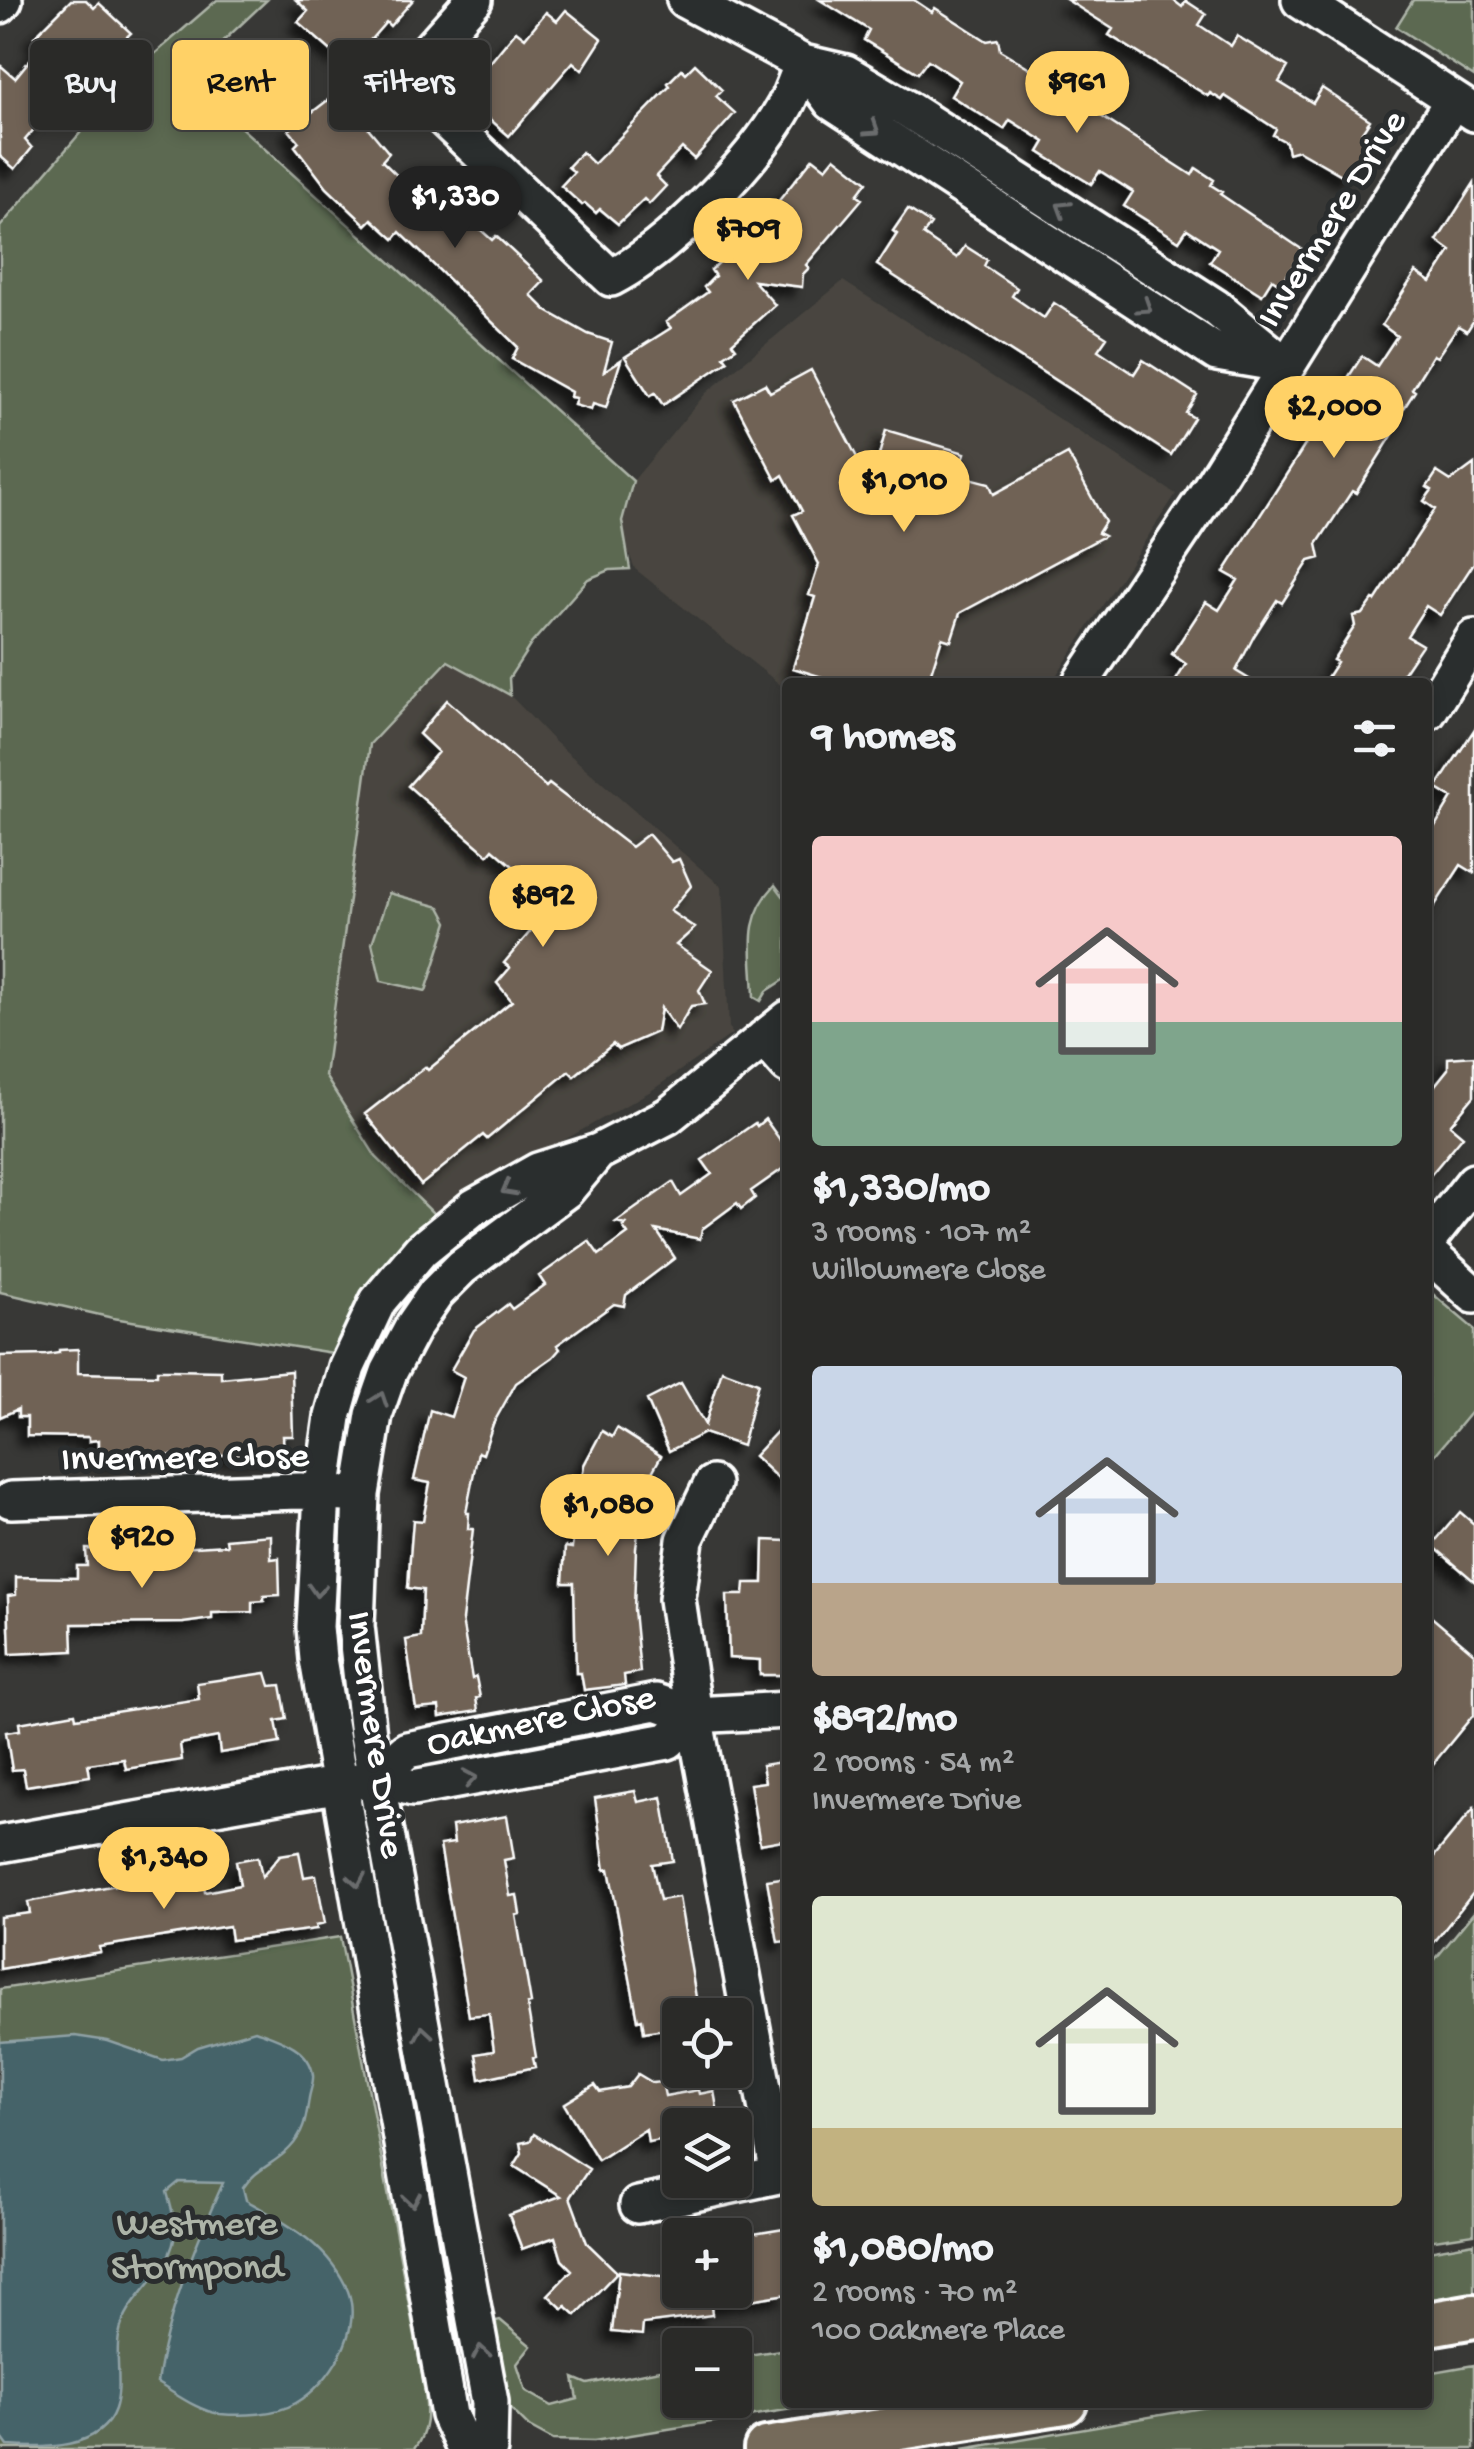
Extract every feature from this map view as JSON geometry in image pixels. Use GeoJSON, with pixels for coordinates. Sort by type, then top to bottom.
{"type":"FeatureCollection","features":[{"type":"Feature","properties":{"kind":"main road"},"geometry":{"type":"LineString","coordinates":[[1432,2323],[1474,2316]]}},
{"type":"Feature","properties":{"kind":"main road"},"geometry":{"type":"LineString","coordinates":[[1432,2351],[1474,2345]]}},
{"type":"Feature","properties":{"kind":"main road"},"geometry":{"type":"LineString","coordinates":[[766,2449],[1020,2408]]}},
{"type":"Feature","properties":{"kind":"street"},"geometry":{"type":"LineString","coordinates":[[474,0],[411,70],[412,96],[439,114],[611,278],[629,269],[686,220],[746,161],[785,105],[803,63]]}},
{"type":"Feature","properties":{"kind":"street"},"geometry":{"type":"LineString","coordinates":[[685,0],[803,63],[846,73],[904,107],[1215,307],[1285,365]]}},
{"type":"Feature","properties":{"kind":"street"},"geometry":{"type":"LineString","coordinates":[[1300,0],[1463,107]]}},
{"type":"Feature","properties":{"kind":"street","name":"Invermere Drive"},"geometry":{"type":"LineString","coordinates":[[1084,678],[1204,500],[1285,365],[1463,107]]}},
{"type":"Feature","properties":{"kind":"street"},"geometry":{"type":"LineString","coordinates":[[1432,706],[1474,638]]}},
{"type":"Feature","properties":{"kind":"street","name":"Invermere Drive"},"geometry":{"type":"LineString","coordinates":[[489,2449],[490,2402],[358,1781],[315,1627],[322,1493],[333,1417],[342,1384],[378,1301],[421,1250],[474,1207],[538,1171],[598,1152],[668,1116],[776,1028]]}},
{"type":"Feature","properties":{"kind":"street","name":"Invermere Drive"},"geometry":{"type":"LineString","coordinates":[[466,2449],[449,2414],[358,1781],[356,1626],[362,1494],[374,1416],[389,1372],[436,1293],[462,1267],[566,1190],[598,1152]]}},
{"type":"Feature","properties":{"kind":"street"},"geometry":{"type":"LineString","coordinates":[[1432,1235],[1474,1182]]}},
{"type":"Feature","properties":{"kind":"street"},"geometry":{"type":"LineString","coordinates":[[1432,1257],[1474,1294]]}},
{"type":"Feature","properties":{"kind":"street"},"geometry":{"type":"LineString","coordinates":[[694,1715],[677,1599],[686,1540],[712,1484]]}},
{"type":"Feature","properties":{"kind":"street","name":"Invermere Close"},"geometry":{"type":"LineString","coordinates":[[11,1500],[362,1494]]}},
{"type":"Feature","properties":{"kind":"street","name":"Oakmere Close"},"geometry":{"type":"LineString","coordinates":[[358,1781],[407,1750],[656,1702],[694,1715],[782,1710]]}},
{"type":"Feature","properties":{"kind":"street","name":"Oakmere Close"},"geometry":{"type":"LineString","coordinates":[[694,1715],[782,2169]]}},
{"type":"Feature","properties":{"kind":"street"},"geometry":{"type":"LineString","coordinates":[[0,1844],[358,1781]]}},
{"type":"Feature","properties":{"kind":"street"},"geometry":{"type":"LineString","coordinates":[[638,2205],[782,2174]]}},
{"type":"Feature","properties":{"kind":"shaded area"},"geometry":{"type":"Polygon","coordinates":[[[843,281],[1176,494],[1055,678],[782,678],[782,686],[635,569],[626,546],[622,521],[633,481],[706,393],[843,281]]]}},
{"type":"Feature","properties":{"kind":"shaded area"},"geometry":{"type":"Polygon","coordinates":[[[448,660],[510,695],[554,741],[722,887],[732,1034],[651,1091],[536,1156],[438,1220],[376,1157],[325,1076],[370,743],[448,660]]]}},
{"type":"Feature","properties":{"kind":"green space"},"geometry":{"type":"Polygon","coordinates":[[[217,0],[267,0],[224,40],[172,40],[172,130],[244,130],[633,481],[622,521],[630,569],[610,570],[588,579],[531,644],[509,678],[510,695],[448,661],[370,744],[325,1076],[376,1157],[434,1214],[376,1278],[333,1353],[113,1318],[0,1292],[0,227],[83,130],[152,130],[152,56],[217,0]]]}},
{"type":"Feature","properties":{"kind":"green space"},"geometry":{"type":"Polygon","coordinates":[[[1413,0],[1474,0],[1474,77],[1396,27],[1413,0]]]}},
{"type":"Feature","properties":{"kind":"green space"},"geometry":{"type":"Polygon","coordinates":[[[775,885],[782,894],[782,981],[767,991],[761,1001],[754,997],[752,937],[765,898],[775,885]]]}},
{"type":"Feature","properties":{"kind":"green space"},"geometry":{"type":"Polygon","coordinates":[[[389,893],[440,907],[448,922],[426,991],[381,981],[372,943],[389,893]]]}},
{"type":"Feature","properties":{"kind":"green space"},"geometry":{"type":"Polygon","coordinates":[[[1432,1293],[1474,1329],[1474,1408],[1434,1456],[1432,1293]]]}},
{"type":"Feature","properties":{"kind":"green space"},"geometry":{"type":"Polygon","coordinates":[[[1474,1912],[1474,2234],[1432,2240],[1432,1963],[1474,1912]]]}},
{"type":"Feature","properties":{"kind":"green space","name":"Westmere Stormpond"},"geometry":{"type":"Polygon","coordinates":[[[340,1937],[425,2390],[426,2421],[419,2442],[414,2449],[0,2449],[0,1989],[340,1937]]]}},
{"type":"Feature","properties":{"kind":"green space"},"geometry":{"type":"Polygon","coordinates":[[[1474,2243],[1474,2293],[1432,2300],[1432,2250],[1474,2243]]]}},
{"type":"Feature","properties":{"kind":"green space"},"geometry":{"type":"Polygon","coordinates":[[[500,2320],[531,2346],[517,2364],[526,2391],[552,2406],[578,2399],[574,2378],[588,2384],[662,2370],[662,2418],[736,2418],[594,2441],[553,2440],[529,2427],[508,2406],[487,2323],[500,2320]]]}},
{"type":"Feature","properties":{"kind":"green space"},"geometry":{"type":"Polygon","coordinates":[[[782,2350],[782,2408],[798,2408],[752,2415],[752,2354],[782,2350]]]}},
{"type":"Feature","properties":{"kind":"green space"},"geometry":{"type":"Polygon","coordinates":[[[1474,2365],[1474,2449],[963,2449],[1202,2408],[1432,2408],[1432,2372],[1474,2365]]]}},
{"type":"Feature","properties":{"kind":"water"},"geometry":{"type":"Polygon","coordinates":[[[255,2030],[299,2051],[311,2065],[313,2078],[299,2136],[243,2188],[246,2200],[305,2237],[340,2275],[348,2291],[351,2322],[340,2354],[309,2394],[288,2407],[269,2412],[212,2412],[157,2383],[183,2281],[223,2183],[179,2182],[167,2192],[175,2230],[173,2244],[122,2324],[117,2399],[108,2422],[98,2432],[70,2444],[8,2446],[0,2435],[0,2042],[75,2036],[108,2041],[163,2060],[255,2030]]]}},
{"type":"Feature","properties":{"kind":"building"},"geometry":{"type":"Polygon","coordinates":[[[71,0],[86,0],[94,8],[99,3],[131,33],[123,40],[34,37],[71,0]]]}},
{"type":"Feature","properties":{"kind":"building"},"geometry":{"type":"Polygon","coordinates":[[[296,0],[413,0],[390,26],[386,22],[370,40],[329,40],[329,49],[298,22],[308,11],[296,0]]]}},
{"type":"Feature","properties":{"kind":"building"},"geometry":{"type":"Polygon","coordinates":[[[820,0],[914,0],[932,12],[935,8],[987,41],[998,39],[1000,50],[1081,99],[1079,102],[1192,175],[1196,168],[1214,180],[1211,185],[1220,194],[1303,250],[1281,285],[1272,279],[1262,295],[1210,262],[1218,249],[1187,229],[1179,241],[1124,206],[1133,192],[1100,171],[1091,184],[1061,166],[1039,152],[1045,142],[1010,120],[1004,129],[951,96],[960,81],[928,60],[918,73],[864,40],[869,30],[820,0]]]}},
{"type":"Feature","properties":{"kind":"building"},"geometry":{"type":"Polygon","coordinates":[[[1067,0],[1173,0],[1182,7],[1186,1],[1206,14],[1199,25],[1231,46],[1237,36],[1288,67],[1279,82],[1313,103],[1322,88],[1370,120],[1362,132],[1372,139],[1347,178],[1298,150],[1288,153],[1286,142],[1273,135],[1276,129],[1225,96],[1222,100],[1210,93],[1208,96],[1109,35],[1113,29],[1067,0]]]}},
{"type":"Feature","properties":{"kind":"building"},"geometry":{"type":"Polygon","coordinates":[[[566,10],[602,39],[582,70],[573,62],[509,136],[490,119],[490,63],[516,31],[525,38],[546,12],[557,21],[566,10]]]}},
{"type":"Feature","properties":{"kind":"building"},"geometry":{"type":"Polygon","coordinates":[[[30,60],[30,130],[33,130],[25,140],[32,148],[15,169],[0,156],[0,65],[15,78],[30,60]]]}},
{"type":"Feature","properties":{"kind":"building"},"geometry":{"type":"Polygon","coordinates":[[[695,64],[722,90],[716,96],[735,113],[694,159],[682,148],[656,176],[666,186],[649,204],[644,199],[618,224],[600,209],[596,213],[585,203],[582,205],[561,186],[574,172],[568,167],[582,152],[594,164],[682,69],[686,73],[695,64]]]}},
{"type":"Feature","properties":{"kind":"building"},"geometry":{"type":"Polygon","coordinates":[[[328,100],[329,130],[370,130],[389,153],[382,161],[408,186],[425,169],[463,207],[460,211],[492,240],[496,236],[544,281],[531,295],[547,311],[588,334],[612,342],[604,371],[621,360],[606,408],[593,404],[591,410],[574,405],[576,398],[570,397],[571,392],[512,359],[518,347],[400,232],[394,239],[372,219],[366,225],[327,188],[295,146],[299,142],[289,130],[309,130],[309,115],[328,100]]]}},
{"type":"Feature","properties":{"kind":"building"},"geometry":{"type":"Polygon","coordinates":[[[835,157],[867,182],[857,195],[862,199],[806,265],[809,268],[803,274],[802,287],[754,281],[775,305],[732,343],[736,348],[724,356],[728,361],[663,405],[655,393],[650,396],[625,357],[671,328],[666,322],[708,292],[704,287],[715,276],[711,270],[752,232],[762,242],[791,215],[777,203],[813,158],[826,168],[835,157]]]}},
{"type":"Feature","properties":{"kind":"building"},"geometry":{"type":"Polygon","coordinates":[[[1474,183],[1474,320],[1467,331],[1458,326],[1437,357],[1433,355],[1395,422],[1398,426],[1356,493],[1352,491],[1317,544],[1320,558],[1309,561],[1282,603],[1277,600],[1254,636],[1236,671],[1247,678],[1177,678],[1186,664],[1172,654],[1206,602],[1219,610],[1238,580],[1224,572],[1362,356],[1377,366],[1397,336],[1382,325],[1416,272],[1431,282],[1451,251],[1437,241],[1474,183]]]}},
{"type":"Feature","properties":{"kind":"building"},"geometry":{"type":"Polygon","coordinates":[[[908,209],[931,224],[923,235],[957,258],[965,246],[987,260],[984,266],[1017,288],[1012,296],[1044,318],[1054,303],[1107,337],[1098,350],[1134,374],[1143,360],[1197,395],[1186,413],[1194,418],[1171,455],[877,265],[908,209]]]}},
{"type":"Feature","properties":{"kind":"building"},"geometry":{"type":"Polygon","coordinates":[[[811,370],[871,484],[886,430],[965,453],[958,475],[989,483],[994,494],[1068,454],[1105,522],[1098,533],[1104,536],[960,613],[951,641],[942,638],[929,678],[825,678],[793,668],[815,597],[809,595],[819,564],[793,515],[802,511],[783,475],[776,480],[734,400],[765,384],[770,392],[811,370]]]}},
{"type":"Feature","properties":{"kind":"building"},"geometry":{"type":"Polygon","coordinates":[[[1474,464],[1474,563],[1440,615],[1426,606],[1407,636],[1422,645],[1400,678],[1327,678],[1337,662],[1333,660],[1355,626],[1353,616],[1363,614],[1375,601],[1435,509],[1424,501],[1432,490],[1427,487],[1437,472],[1451,481],[1474,464]]]}},
{"type":"Feature","properties":{"kind":"building"},"geometry":{"type":"Polygon","coordinates":[[[447,700],[546,787],[549,784],[631,847],[648,834],[672,862],[679,859],[691,886],[670,911],[695,928],[676,945],[712,970],[699,990],[705,1004],[691,1006],[677,1030],[661,1008],[657,1032],[618,1049],[613,1044],[574,1076],[569,1071],[487,1139],[483,1135],[421,1185],[365,1114],[425,1067],[428,1070],[512,1001],[497,983],[510,968],[504,963],[555,902],[493,849],[488,855],[408,786],[438,752],[419,734],[447,700]]]}},
{"type":"Feature","properties":{"kind":"building"},"geometry":{"type":"Polygon","coordinates":[[[1474,730],[1474,873],[1461,865],[1432,910],[1432,827],[1452,798],[1436,788],[1474,730]]]}},
{"type":"Feature","properties":{"kind":"building"},"geometry":{"type":"Polygon","coordinates":[[[1474,1056],[1474,1096],[1450,1125],[1463,1136],[1432,1173],[1432,1089],[1448,1069],[1448,1058],[1474,1056]]]}},
{"type":"Feature","properties":{"kind":"building"},"geometry":{"type":"Polygon","coordinates":[[[765,1119],[782,1143],[782,1169],[751,1191],[755,1198],[741,1209],[737,1203],[702,1229],[700,1239],[656,1230],[675,1258],[626,1295],[624,1306],[614,1304],[557,1345],[560,1349],[553,1357],[516,1383],[493,1424],[483,1454],[478,1452],[466,1513],[468,1529],[473,1529],[462,1620],[472,1679],[476,1677],[480,1697],[476,1698],[478,1711],[440,1717],[439,1707],[416,1709],[406,1640],[421,1637],[423,1590],[408,1588],[413,1520],[423,1521],[430,1483],[414,1480],[430,1410],[451,1417],[464,1377],[451,1370],[474,1330],[508,1304],[512,1309],[545,1285],[539,1276],[589,1241],[599,1255],[628,1234],[623,1227],[626,1224],[616,1222],[673,1182],[681,1196],[712,1174],[702,1160],[755,1123],[757,1126],[765,1119]]]}},
{"type":"Feature","properties":{"kind":"building"},"geometry":{"type":"Polygon","coordinates":[[[78,1349],[78,1373],[157,1375],[157,1370],[221,1371],[221,1378],[291,1371],[293,1436],[283,1436],[284,1454],[119,1459],[99,1457],[99,1440],[89,1441],[89,1437],[27,1436],[27,1417],[18,1417],[18,1409],[0,1417],[0,1356],[46,1355],[78,1349]]]}},
{"type":"Feature","properties":{"kind":"building"},"geometry":{"type":"Polygon","coordinates":[[[722,1370],[758,1383],[742,1446],[704,1433],[669,1451],[647,1400],[681,1383],[705,1425],[722,1370]]]}},
{"type":"Feature","properties":{"kind":"building"},"geometry":{"type":"Polygon","coordinates":[[[782,1426],[782,1482],[754,1456],[782,1426]]]}},
{"type":"Feature","properties":{"kind":"building"},"geometry":{"type":"Polygon","coordinates":[[[617,1428],[661,1456],[634,1505],[642,1506],[634,1610],[640,1672],[624,1675],[625,1685],[584,1690],[581,1673],[576,1673],[574,1583],[563,1583],[565,1547],[572,1548],[584,1465],[602,1431],[612,1437],[617,1428]]]}},
{"type":"Feature","properties":{"kind":"building"},"geometry":{"type":"Polygon","coordinates":[[[1460,1512],[1474,1524],[1474,1581],[1432,1545],[1460,1512]]]}},
{"type":"Feature","properties":{"kind":"building"},"geometry":{"type":"Polygon","coordinates":[[[271,1535],[271,1559],[279,1558],[280,1595],[252,1602],[252,1612],[212,1613],[212,1619],[183,1623],[72,1624],[73,1651],[10,1654],[8,1596],[16,1595],[16,1577],[77,1578],[77,1566],[87,1566],[86,1549],[227,1545],[226,1539],[271,1535]]]}},
{"type":"Feature","properties":{"kind":"building"},"geometry":{"type":"Polygon","coordinates":[[[764,1540],[782,1541],[782,1675],[760,1675],[760,1660],[729,1658],[727,1595],[744,1595],[745,1583],[763,1583],[764,1540]]]}},
{"type":"Feature","properties":{"kind":"building"},"geometry":{"type":"Polygon","coordinates":[[[1432,1617],[1474,1653],[1474,1714],[1432,1765],[1432,1617]]]}},
{"type":"Feature","properties":{"kind":"building"},"geometry":{"type":"Polygon","coordinates":[[[266,1673],[270,1686],[281,1685],[287,1719],[276,1721],[280,1743],[220,1753],[218,1737],[180,1744],[182,1760],[126,1769],[124,1759],[88,1764],[90,1776],[26,1786],[23,1769],[12,1770],[6,1732],[20,1730],[19,1723],[199,1699],[197,1683],[266,1673]]]}},
{"type":"Feature","properties":{"kind":"building"},"geometry":{"type":"Polygon","coordinates":[[[782,1762],[782,1840],[760,1844],[750,1784],[765,1782],[762,1765],[782,1762]]]}},
{"type":"Feature","properties":{"kind":"building"},"geometry":{"type":"Polygon","coordinates":[[[635,1791],[638,1802],[662,1797],[673,1861],[652,1864],[660,1900],[679,1897],[696,1998],[662,1998],[662,2029],[644,2032],[642,2019],[638,2020],[609,1869],[605,1870],[595,1798],[635,1791]]]}},
{"type":"Feature","properties":{"kind":"building"},"geometry":{"type":"Polygon","coordinates":[[[1474,1808],[1474,1892],[1432,1945],[1432,1859],[1474,1808]]]}},
{"type":"Feature","properties":{"kind":"building"},"geometry":{"type":"Polygon","coordinates":[[[507,1816],[514,1858],[504,1860],[510,1896],[517,1895],[520,1914],[516,1915],[531,2003],[527,2004],[535,2067],[480,2079],[476,2054],[494,2051],[489,2014],[469,2016],[440,1845],[454,1843],[452,1826],[507,1816]]]}},
{"type":"Feature","properties":{"kind":"building"},"geometry":{"type":"Polygon","coordinates":[[[299,1852],[304,1877],[316,1875],[325,1923],[316,1925],[317,1929],[231,1940],[229,1926],[99,1947],[100,1952],[0,1969],[0,1917],[30,1913],[28,1902],[194,1870],[196,1880],[203,1879],[205,1892],[240,1885],[236,1861],[258,1857],[262,1877],[280,1855],[299,1852]]]}},
{"type":"Feature","properties":{"kind":"building"},"geometry":{"type":"Polygon","coordinates":[[[782,1878],[782,1942],[778,1942],[767,1880],[782,1878]]]}},
{"type":"Feature","properties":{"kind":"building"},"geometry":{"type":"Polygon","coordinates":[[[638,2074],[653,2083],[662,2082],[665,2096],[714,2091],[717,2108],[662,2108],[662,2140],[648,2142],[646,2129],[598,2160],[564,2104],[595,2085],[600,2092],[628,2087],[638,2074]]]}},
{"type":"Feature","properties":{"kind":"building"},"geometry":{"type":"Polygon","coordinates":[[[534,2134],[589,2169],[570,2197],[587,2243],[617,2272],[576,2315],[548,2295],[572,2270],[562,2260],[555,2237],[522,2249],[509,2215],[561,2196],[514,2166],[522,2153],[520,2143],[530,2141],[534,2134]]]}},
{"type":"Feature","properties":{"kind":"building"},"geometry":{"type":"Polygon","coordinates":[[[782,2229],[782,2295],[752,2300],[752,2234],[782,2229]]]}},
{"type":"Feature","properties":{"kind":"building"},"geometry":{"type":"Polygon","coordinates":[[[619,2271],[662,2276],[662,2308],[711,2308],[712,2315],[643,2324],[642,2335],[612,2332],[619,2271]]]}}]}
